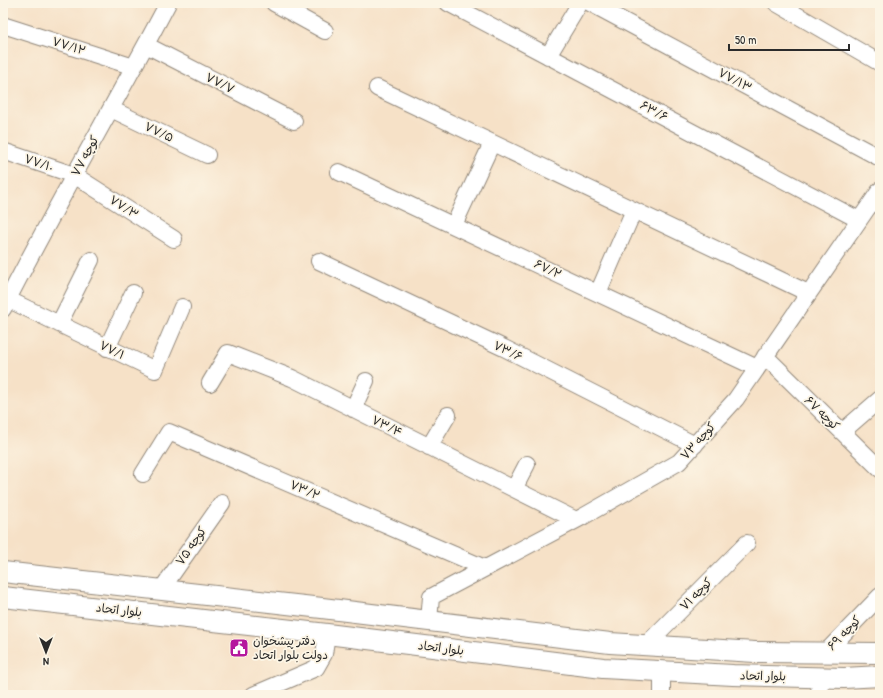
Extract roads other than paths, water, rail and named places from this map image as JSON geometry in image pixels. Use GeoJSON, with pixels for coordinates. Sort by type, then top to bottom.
{"type":"FeatureCollection","features":[{"type":"Feature","properties":{"kind":"main road","name":"بلوار اتحاد"},"geometry":{"type":"LineString","coordinates":[[3,572],[610,643],[756,652],[880,653]]}},
{"type":"Feature","properties":{"kind":"main road","name":"بلوار اتحاد"},"geometry":{"type":"LineString","coordinates":[[3,597],[327,634],[603,668],[819,686],[880,676]]}},
{"type":"Feature","properties":{"kind":"street","name":"کوچه ۷۷"},"geometry":{"type":"LineString","coordinates":[[5,302],[168,3]]}},
{"type":"Feature","properties":{"kind":"street"},"geometry":{"type":"LineString","coordinates":[[274,3],[324,31]]}},
{"type":"Feature","properties":{"kind":"street","name":"۶۳/۶"},"geometry":{"type":"LineString","coordinates":[[448,3],[860,220]]}},
{"type":"Feature","properties":{"kind":"street"},"geometry":{"type":"LineString","coordinates":[[548,56],[580,3]]}},
{"type":"Feature","properties":{"kind":"street","name":"۷۷/۱۳"},"geometry":{"type":"LineString","coordinates":[[590,3],[880,158]]}},
{"type":"Feature","properties":{"kind":"street"},"geometry":{"type":"LineString","coordinates":[[776,3],[880,63]]}},
{"type":"Feature","properties":{"kind":"street","name":"۷۷/۱۲"},"geometry":{"type":"LineString","coordinates":[[3,25],[134,67]]}},
{"type":"Feature","properties":{"kind":"street","name":"۷۷/۷"},"geometry":{"type":"LineString","coordinates":[[146,45],[294,121]]}},
{"type":"Feature","properties":{"kind":"street"},"geometry":{"type":"LineString","coordinates":[[377,88],[808,293]]}},
{"type":"Feature","properties":{"kind":"street","name":"۷۷/۵"},"geometry":{"type":"LineString","coordinates":[[111,109],[206,155]]}},
{"type":"Feature","properties":{"kind":"street"},"geometry":{"type":"LineString","coordinates":[[454,225],[492,143]]}},
{"type":"Feature","properties":{"kind":"street","name":"۷۷/۱۰"},"geometry":{"type":"LineString","coordinates":[[3,151],[74,175]]}},
{"type":"Feature","properties":{"kind":"street","name":"۶۷/۲"},"geometry":{"type":"LineString","coordinates":[[340,172],[598,293],[761,362]]}},
{"type":"Feature","properties":{"kind":"street","name":"۷۷/۳"},"geometry":{"type":"LineString","coordinates":[[74,175],[174,239]]}},
{"type":"Feature","properties":{"kind":"street","name":"کوچه ۷۳"},"geometry":{"type":"LineString","coordinates":[[428,621],[431,597],[576,520],[680,462],[736,399],[880,190]]}},
{"type":"Feature","properties":{"kind":"street"},"geometry":{"type":"LineString","coordinates":[[598,293],[634,210]]}},
{"type":"Feature","properties":{"kind":"street"},"geometry":{"type":"LineString","coordinates":[[59,324],[91,260]]}},
{"type":"Feature","properties":{"kind":"street","name":"۷۳/۶"},"geometry":{"type":"LineString","coordinates":[[319,261],[504,348],[695,445]]}},
{"type":"Feature","properties":{"kind":"street"},"geometry":{"type":"LineString","coordinates":[[107,348],[133,293]]}},
{"type":"Feature","properties":{"kind":"street","name":"۷۷/۱"},"geometry":{"type":"LineString","coordinates":[[5,302],[59,324],[154,370],[182,307]]}},
{"type":"Feature","properties":{"kind":"street","name":"۷۳/۴"},"geometry":{"type":"LineString","coordinates":[[210,383],[228,353],[292,378],[576,520]]}},
{"type":"Feature","properties":{"kind":"street","name":"کوچه ۶۷"},"geometry":{"type":"LineString","coordinates":[[761,362],[842,432],[880,469]]}},
{"type":"Feature","properties":{"kind":"street"},"geometry":{"type":"LineString","coordinates":[[352,409],[366,381]]}},
{"type":"Feature","properties":{"kind":"street"},"geometry":{"type":"LineString","coordinates":[[842,432],[880,399]]}},
{"type":"Feature","properties":{"kind":"street"},"geometry":{"type":"LineString","coordinates":[[428,446],[448,415]]}},
{"type":"Feature","properties":{"kind":"street","name":"۷۳/۲"},"geometry":{"type":"LineString","coordinates":[[143,474],[169,432],[485,568]]}},
{"type":"Feature","properties":{"kind":"street"},"geometry":{"type":"LineString","coordinates":[[514,489],[527,464]]}},
{"type":"Feature","properties":{"kind":"street","name":"کوچه ۷۵"},"geometry":{"type":"LineString","coordinates":[[161,590],[222,503]]}},
{"type":"Feature","properties":{"kind":"street","name":"کوچه ۷۱"},"geometry":{"type":"LineString","coordinates":[[646,645],[747,543]]}},
{"type":"Feature","properties":{"kind":"street","name":"کوچه ۶۹"},"geometry":{"type":"LineString","coordinates":[[825,653],[880,596]]}},
{"type":"Feature","properties":{"kind":"street"},"geometry":{"type":"LineString","coordinates":[[253,695],[316,668],[324,654],[327,634]]}},
{"type":"Feature","properties":{"kind":"street"},"geometry":{"type":"LineString","coordinates":[[561,663],[566,638]]}},
{"type":"Feature","properties":{"kind":"street"},"geometry":{"type":"LineString","coordinates":[[662,672],[662,695]]}},
{"type":"Feature","properties":{"kind":"place","name":"دفتر پیشخوان دولت بلوار اتحاد"},"geometry":{"type":"Point","coordinates":[239,648]}}]}
